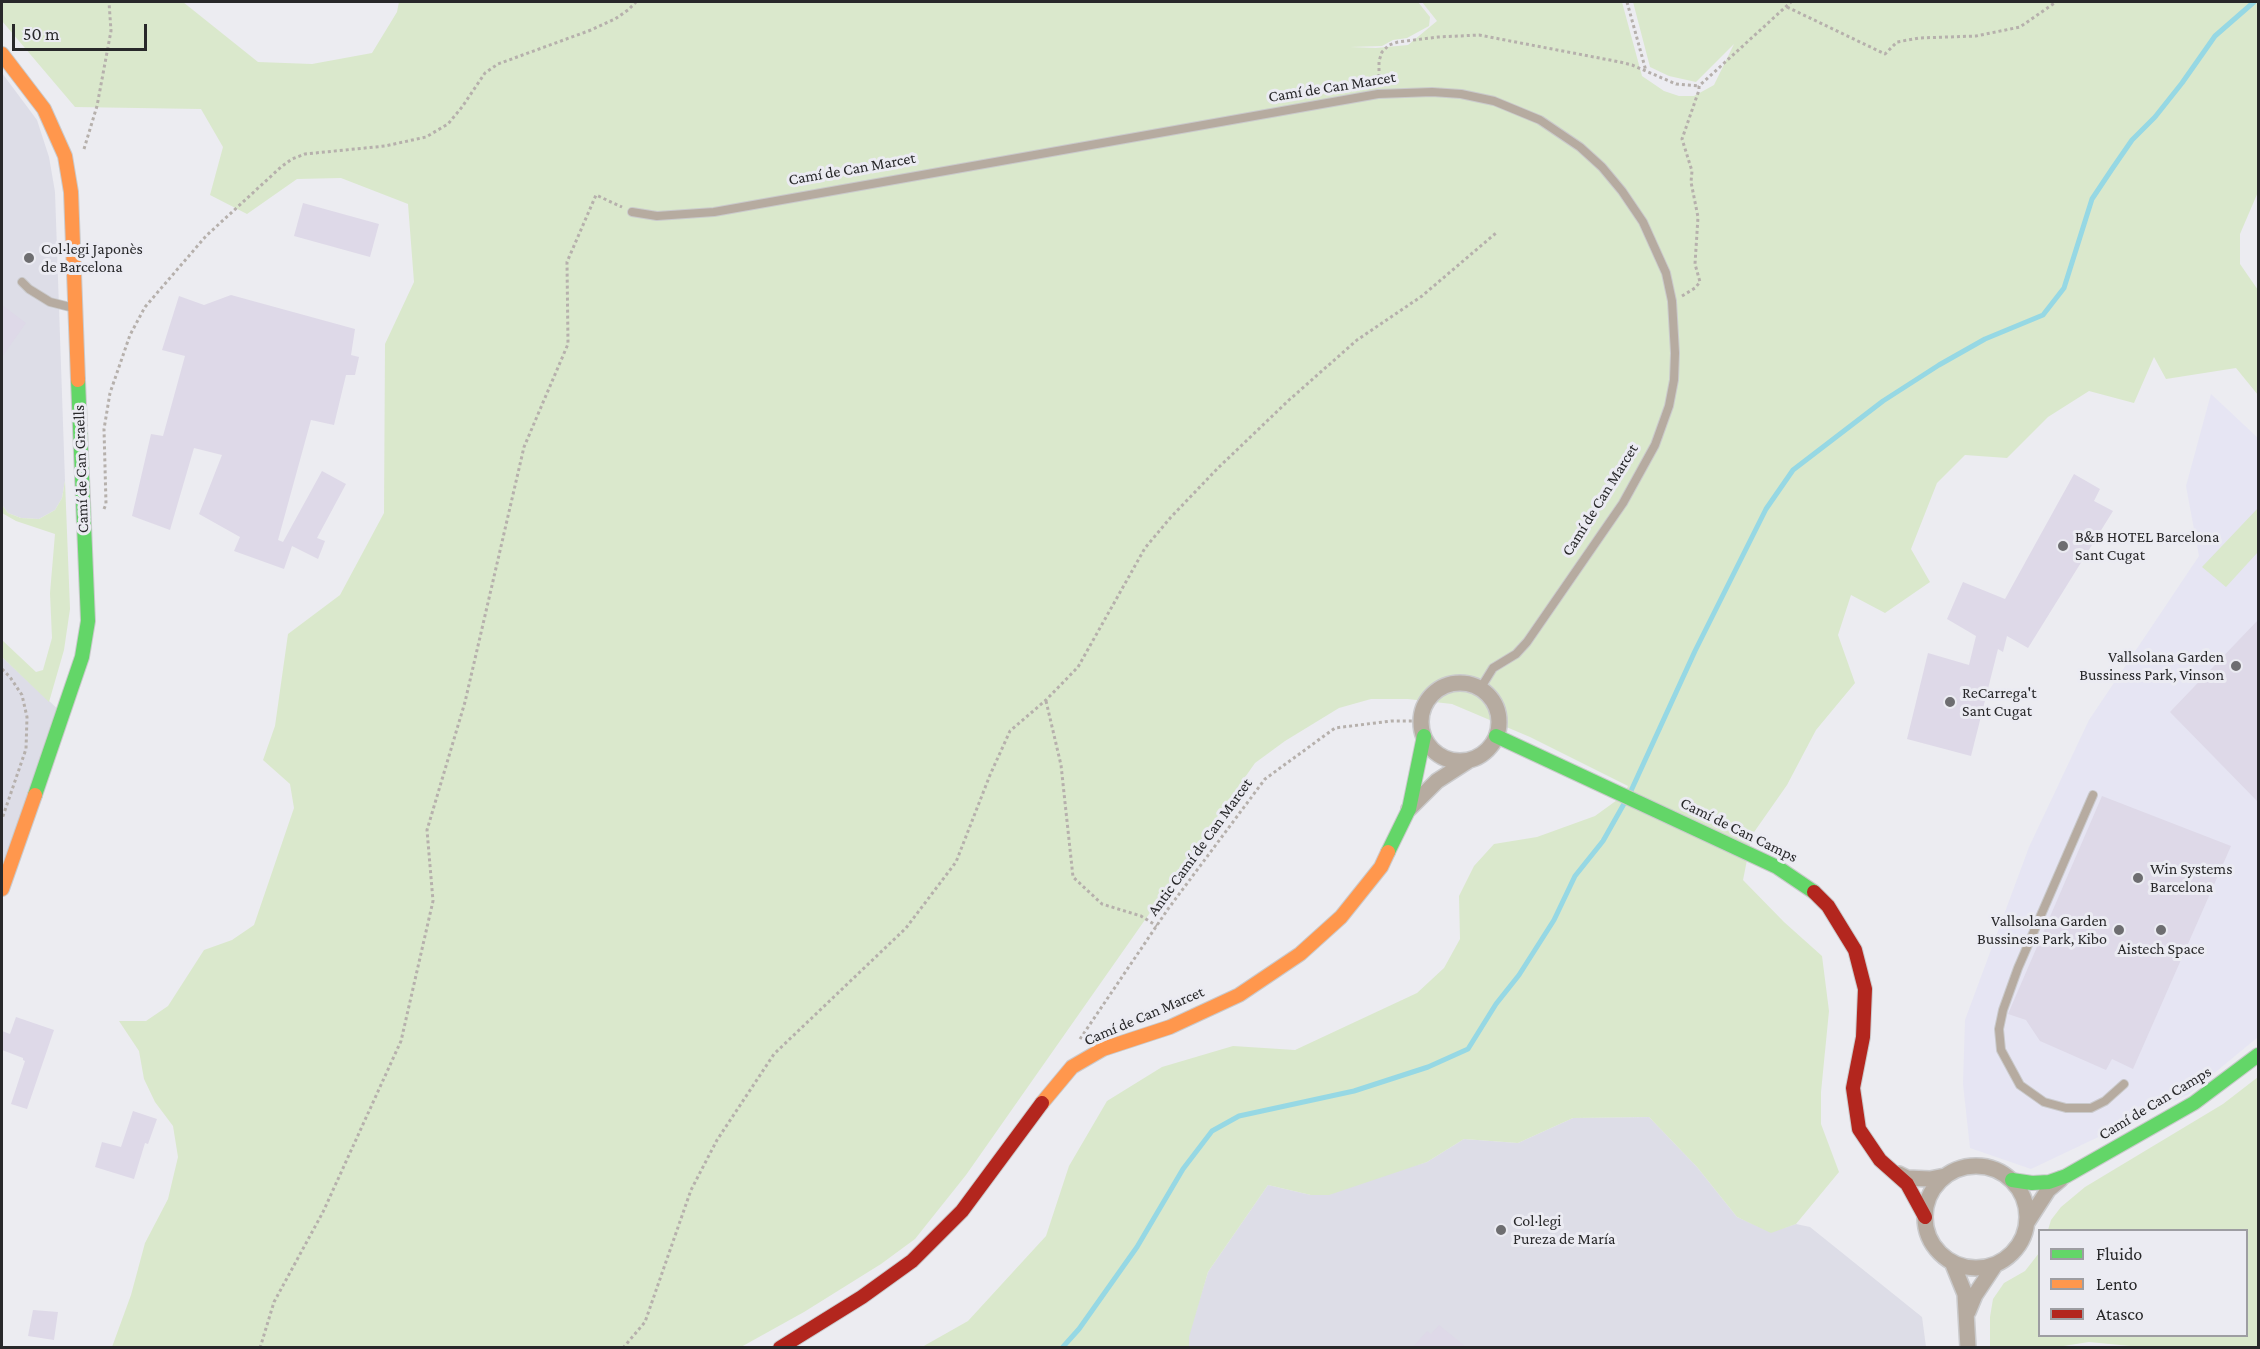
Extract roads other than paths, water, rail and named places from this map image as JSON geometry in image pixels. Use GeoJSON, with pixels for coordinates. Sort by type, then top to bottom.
{"type":"FeatureCollection","features":[{"type":"Feature","properties":{"kind":"street","name":"Camí de Can Graells"},"geometry":{"type":"LineString","coordinates":[[2,54],[44,109],[55,130],[65,156],[71,192],[88,621],[82,657],[2,889]]}},
{"type":"Feature","properties":{"kind":"street"},"geometry":{"type":"LineString","coordinates":[[1459,683],[1480,689],[1492,700],[1497,710],[1499,720],[1496,736],[1486,751],[1471,759],[1455,760],[1441,755],[1424,736],[1422,721],[1425,706],[1439,690],[1459,683]]}},
{"type":"Feature","properties":{"kind":"street","name":"Camí de Can Marcet"},"geometry":{"type":"LineString","coordinates":[[780,1347],[862,1297],[912,1261],[962,1212],[1051,1091],[1072,1067],[1103,1049],[1170,1027],[1239,995],[1300,954],[1341,917],[1381,867],[1408,809],[1424,736]]}},
{"type":"Feature","properties":{"kind":"street","name":"Camí de Can Camps"},"geometry":{"type":"LineString","coordinates":[[1496,736],[1777,867],[1812,890],[1828,906],[1855,950],[1865,989],[1863,1037],[1853,1088],[1859,1129],[1880,1160],[1914,1194],[1925,1217]]}},
{"type":"Feature","properties":{"kind":"street","name":"Camí de Can Marcet"},"geometry":{"type":"LineString","coordinates":[[1408,809],[1447,774],[1471,759]]}},
{"type":"Feature","properties":{"kind":"street","name":"Camí de Can Camps"},"geometry":{"type":"LineString","coordinates":[[2028,1221],[2048,1190],[2066,1176],[2194,1103],[2259,1055]]}},
{"type":"Feature","properties":{"kind":"street"},"geometry":{"type":"LineString","coordinates":[[1976,1165],[1996,1169],[2012,1180],[2026,1202],[2028,1221],[2025,1234],[2016,1250],[1995,1265],[1973,1268],[1952,1262],[1941,1254],[1932,1243],[1925,1217],[1929,1197],[1936,1185],[1957,1169],[1976,1165]]}},
{"type":"Feature","properties":{"kind":"street"},"geometry":{"type":"LineString","coordinates":[[1893,1171],[1907,1178],[1930,1179],[1945,1176]]}},
{"type":"Feature","properties":{"kind":"street","name":"Camí de Can Camps"},"geometry":{"type":"LineString","coordinates":[[2012,1180],[2049,1182],[2066,1176]]}},
{"type":"Feature","properties":{"kind":"street"},"geometry":{"type":"LineString","coordinates":[[1952,1262],[1965,1294],[1968,1347]]}},
{"type":"Feature","properties":{"kind":"street"},"geometry":{"type":"LineString","coordinates":[[1967,1314],[1975,1295],[1995,1265]]}},
{"type":"Feature","properties":{"kind":"lane","name":"Camí de Can Marcet"},"geometry":{"type":"LineString","coordinates":[[632,212],[657,216],[714,212],[1378,94],[1432,92],[1461,94],[1494,101],[1519,110],[1557,130],[1602,167],[1643,222],[1666,273],[1672,301],[1676,353],[1674,380],[1665,422],[1649,460],[1623,504],[1527,642],[1516,654],[1493,668],[1480,689]]}},
{"type":"Feature","properties":{"kind":"lane"},"geometry":{"type":"LineString","coordinates":[[22,282],[50,302],[75,308]]}},
{"type":"Feature","properties":{"kind":"lane"},"geometry":{"type":"LineString","coordinates":[[2093,795],[2018,968],[2003,1010],[1999,1029],[2001,1050],[2008,1067],[2020,1085],[2044,1102],[2067,1108],[2091,1108],[2105,1101],[2124,1084]]}},
{"type":"Feature","properties":{"kind":"waterway"},"geometry":{"type":"LineString","coordinates":[[1630,793],[1695,651],[1766,509],[1793,470],[1883,401],[1939,365],[1985,339],[2043,315],[2064,288],[2092,199],[2112,169],[2132,140],[2155,117],[2182,83],[2215,36],[2254,2]]}},
{"type":"Feature","properties":{"kind":"waterway"},"geometry":{"type":"LineString","coordinates":[[1062,1348],[1079,1329],[1137,1247],[1183,1169],[1212,1131],[1239,1116],[1354,1091],[1428,1067],[1468,1049],[1554,920],[1575,876],[1603,841],[1625,802]]}},
{"type":"Feature","properties":{"kind":"place","name":"Col·legi Japonès de Barcelona"},"geometry":{"type":"Point","coordinates":[29,258]}},
{"type":"Feature","properties":{"kind":"place","name":"B&B HOTEL Barcelona Sant Cugat"},"geometry":{"type":"Point","coordinates":[2063,546]}},
{"type":"Feature","properties":{"kind":"place","name":"Vallsolana Garden Bussiness Park, Vinson"},"geometry":{"type":"Point","coordinates":[2236,666]}},
{"type":"Feature","properties":{"kind":"place","name":"ReCarrega't Sant Cugat"},"geometry":{"type":"Point","coordinates":[1950,702]}},
{"type":"Feature","properties":{"kind":"place","name":"Win Systems Barcelona"},"geometry":{"type":"Point","coordinates":[2138,878]}},
{"type":"Feature","properties":{"kind":"place","name":"Vallsolana Garden Bussiness Park, Kibo"},"geometry":{"type":"Point","coordinates":[2119,930]}},
{"type":"Feature","properties":{"kind":"place","name":"Aistech Space"},"geometry":{"type":"Point","coordinates":[2161,930]}},
{"type":"Feature","properties":{"kind":"place","name":"Col·legi Pureza de María"},"geometry":{"type":"Point","coordinates":[1501,1230]}}]}
